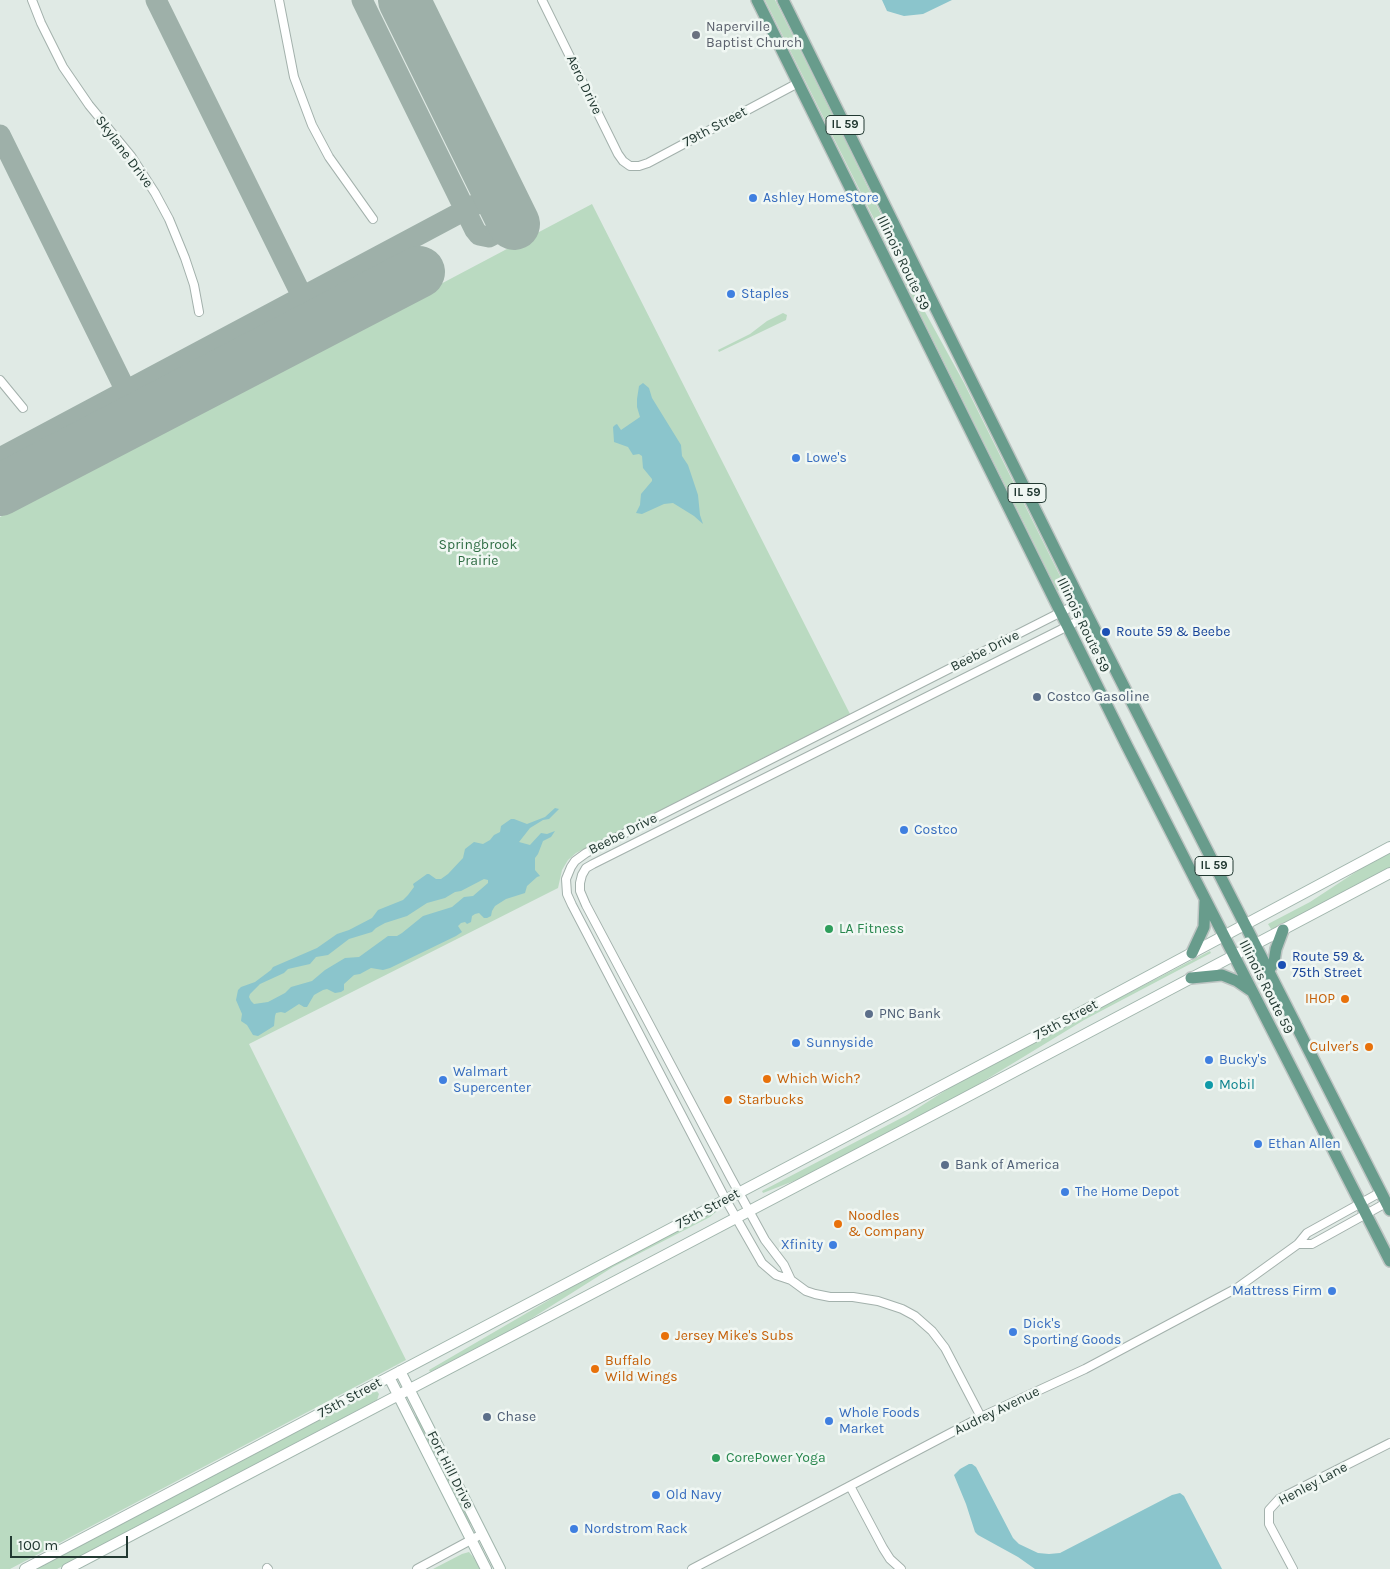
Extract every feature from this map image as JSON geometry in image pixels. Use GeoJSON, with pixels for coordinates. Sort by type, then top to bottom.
{"type":"FeatureCollection","features":[{"type":"Feature","properties":{"kind":"main road","name":"Illinois Route 59"},"geometry":{"type":"LineString","coordinates":[[757,0],[1067,626],[1390,1261]]}},
{"type":"Feature","properties":{"kind":"main road","name":"Illinois Route 59"},"geometry":{"type":"LineString","coordinates":[[783,0],[1088,616],[1388,1206]]}},
{"type":"Feature","properties":{"kind":"main road","name":"75th Street"},"geometry":{"type":"LineString","coordinates":[[25,1569],[726,1200],[1390,847]]}},
{"type":"Feature","properties":{"kind":"main road","name":"75th Street"},"geometry":{"type":"LineString","coordinates":[[67,1569],[1390,873]]}},
{"type":"Feature","properties":{"kind":"main road"},"geometry":{"type":"LineString","coordinates":[[1192,953],[1204,927],[1205,899]]}},
{"type":"Feature","properties":{"kind":"main road"},"geometry":{"type":"LineString","coordinates":[[1268,972],[1274,962],[1276,949],[1283,930]]}},
{"type":"Feature","properties":{"kind":"main road"},"geometry":{"type":"LineString","coordinates":[[1191,978],[1222,975],[1237,981],[1252,992]]}},
{"type":"Feature","properties":{"kind":"main road","name":"Fort Hill Drive"},"geometry":{"type":"LineString","coordinates":[[400,1371],[500,1569]]}},
{"type":"Feature","properties":{"kind":"main road","name":"Fort Hill Drive"},"geometry":{"type":"LineString","coordinates":[[388,1377],[486,1569]]}},
{"type":"Feature","properties":{"kind":"street","name":"Skylane Drive"},"geometry":{"type":"LineString","coordinates":[[32,0],[48,39],[63,67],[89,105],[131,156],[155,193],[173,227],[185,258],[194,285],[199,312]]}},
{"type":"Feature","properties":{"kind":"street"},"geometry":{"type":"LineString","coordinates":[[279,0],[294,77],[312,125],[329,158],[373,219]]}},
{"type":"Feature","properties":{"kind":"street","name":"Aero Drive"},"geometry":{"type":"LineString","coordinates":[[542,0],[618,154],[630,166]]}},
{"type":"Feature","properties":{"kind":"street","name":"79th Street"},"geometry":{"type":"LineString","coordinates":[[630,166],[639,166],[648,162],[798,83]]}},
{"type":"Feature","properties":{"kind":"street"},"geometry":{"type":"LineString","coordinates":[[0,380],[24,408]]}},
{"type":"Feature","properties":{"kind":"street","name":"Beebe Drive"},"geometry":{"type":"LineString","coordinates":[[982,1417],[942,1344],[932,1331],[915,1316],[902,1309],[878,1301],[854,1297],[830,1297],[806,1291],[791,1280],[776,1275],[762,1263],[726,1200],[570,901],[566,884],[571,867],[586,852],[1081,602]]}},
{"type":"Feature","properties":{"kind":"street","name":"Beebe Drive"},"geometry":{"type":"LineString","coordinates":[[791,1280],[784,1265],[768,1245],[739,1193],[586,905],[580,891],[582,875],[586,868],[593,864],[1088,616]]}},
{"type":"Feature","properties":{"kind":"street","name":"Audrey Avenue"},"geometry":{"type":"LineString","coordinates":[[692,1569],[982,1417],[1084,1368],[1231,1291],[1252,1279],[1298,1244],[1307,1233],[1381,1192]]}},
{"type":"Feature","properties":{"kind":"street","name":"Audrey Avenue"},"geometry":{"type":"LineString","coordinates":[[1298,1244],[1312,1244],[1366,1215],[1388,1206]]}},
{"type":"Feature","properties":{"kind":"street","name":"Henley Lane"},"geometry":{"type":"LineString","coordinates":[[1293,1569],[1269,1524],[1269,1510],[1279,1499],[1390,1443]]}},
{"type":"Feature","properties":{"kind":"street"},"geometry":{"type":"LineString","coordinates":[[850,1486],[883,1548],[899,1568]]}},
{"type":"Feature","properties":{"kind":"street"},"geometry":{"type":"LineString","coordinates":[[416,1569],[482,1534]]}},
{"type":"Feature","properties":{"kind":"green space"},"geometry":{"type":"Polygon","coordinates":[[[765,0],[775,0],[839,128],[889,231],[892,245],[889,249],[765,0]]]}},
{"type":"Feature","properties":{"kind":"green space","name":"Springbrook Prairie"},"geometry":{"type":"Polygon","coordinates":[[[592,204],[850,714],[576,853],[568,860],[562,870],[558,888],[249,1044],[406,1360],[10,1569],[0,1569],[0,517],[592,204]]]}},
{"type":"Feature","properties":{"kind":"green space"},"geometry":{"type":"Polygon","coordinates":[[[907,279],[964,383],[1064,584],[1065,588],[1062,592],[1057,590],[904,281],[907,279]]]}},
{"type":"Feature","properties":{"kind":"green space"},"geometry":{"type":"Polygon","coordinates":[[[783,313],[787,315],[786,320],[719,352],[718,350],[750,334],[767,321],[783,313]]]}},
{"type":"Feature","properties":{"kind":"green space"},"geometry":{"type":"Polygon","coordinates":[[[1390,853],[1390,868],[1277,928],[1271,929],[1268,924],[1310,902],[1371,862],[1390,853]]]}},
{"type":"Feature","properties":{"kind":"green space"},"geometry":{"type":"Polygon","coordinates":[[[1210,951],[1211,953],[1084,1020],[974,1087],[804,1177],[763,1193],[762,1191],[907,1115],[965,1078],[1210,951]]]}},
{"type":"Feature","properties":{"kind":"green space"},"geometry":{"type":"Polygon","coordinates":[[[715,1211],[710,1217],[613,1267],[521,1325],[430,1372],[429,1370],[580,1282],[715,1211]]]}},
{"type":"Feature","properties":{"kind":"green space"},"geometry":{"type":"Polygon","coordinates":[[[376,1390],[379,1394],[377,1400],[57,1569],[36,1569],[376,1390]]]}},
{"type":"Feature","properties":{"kind":"green space"},"geometry":{"type":"Polygon","coordinates":[[[417,1415],[473,1522],[471,1524],[415,1418],[417,1415]]]}},
{"type":"Feature","properties":{"kind":"green space"},"geometry":{"type":"Polygon","coordinates":[[[469,1552],[480,1569],[433,1569],[462,1554],[469,1552]]]}},
{"type":"Feature","properties":{"kind":"water"},"geometry":{"type":"Polygon","coordinates":[[[882,0],[952,0],[923,14],[904,16],[887,11],[882,0]]]}},
{"type":"Feature","properties":{"kind":"water"},"geometry":{"type":"Polygon","coordinates":[[[643,383],[649,388],[652,398],[681,445],[682,456],[688,465],[698,495],[703,524],[673,503],[664,504],[642,514],[636,513],[640,505],[641,494],[652,479],[643,468],[642,456],[639,454],[633,455],[628,447],[614,442],[613,427],[617,424],[621,430],[640,417],[637,399],[639,386],[643,383]]]}},
{"type":"Feature","properties":{"kind":"water"},"geometry":{"type":"Polygon","coordinates":[[[555,808],[559,809],[549,819],[543,820],[530,828],[519,842],[530,845],[541,833],[547,834],[555,831],[551,837],[543,841],[535,858],[535,870],[540,876],[527,886],[525,893],[506,899],[495,906],[491,916],[484,918],[479,913],[475,914],[472,916],[471,922],[467,924],[465,922],[461,923],[458,926],[462,932],[456,936],[390,968],[383,970],[371,968],[354,975],[344,984],[344,990],[335,993],[327,989],[323,990],[314,995],[307,1007],[299,1004],[285,1013],[276,1013],[274,1026],[258,1036],[253,1035],[247,1025],[241,1021],[242,1014],[236,1000],[238,990],[241,987],[255,982],[273,967],[317,948],[337,934],[372,918],[378,910],[403,900],[414,887],[413,884],[427,874],[436,879],[441,879],[463,858],[465,849],[474,842],[483,844],[490,840],[500,832],[501,826],[511,819],[527,824],[545,817],[555,808]],[[484,879],[445,898],[427,903],[407,916],[385,923],[372,932],[349,939],[328,955],[316,957],[310,964],[288,969],[284,973],[260,984],[250,994],[251,1001],[254,1004],[268,1002],[285,993],[291,987],[312,981],[325,970],[345,958],[359,957],[388,936],[397,936],[423,916],[452,907],[464,897],[473,896],[488,883],[488,880],[484,879]]]}},
{"type":"Feature","properties":{"kind":"water"},"geometry":{"type":"Polygon","coordinates":[[[969,1464],[976,1467],[1013,1538],[1019,1544],[1038,1553],[1060,1553],[1172,1495],[1180,1493],[1184,1496],[1222,1569],[1035,1569],[975,1532],[954,1475],[969,1464]]]}},
{"type":"Feature","properties":{"kind":"taxiway"},"geometry":{"type":"LineString","coordinates":[[156,0],[302,296]]}},
{"type":"Feature","properties":{"kind":"taxiway"},"geometry":{"type":"LineString","coordinates":[[362,0],[475,230],[479,235],[489,237],[514,224]]}},
{"type":"Feature","properties":{"kind":"taxiway"},"geometry":{"type":"LineString","coordinates":[[0,135],[126,391]]}},
{"type":"Feature","properties":{"kind":"taxiway"},"geometry":{"type":"LineString","coordinates":[[0,458],[499,192]]}},
{"type":"Feature","properties":{"kind":"runway"},"geometry":{"type":"LineString","coordinates":[[404,0],[514,224]]}},
{"type":"Feature","properties":{"kind":"runway"},"geometry":{"type":"LineString","coordinates":[[0,490],[419,272]]}},
{"type":"Feature","properties":{"kind":"place","name":"Naperville Baptist Church"},"geometry":{"type":"Point","coordinates":[696,35]}},
{"type":"Feature","properties":{"kind":"place","name":"Ashley HomeStore"},"geometry":{"type":"Point","coordinates":[753,198]}},
{"type":"Feature","properties":{"kind":"place","name":"Staples"},"geometry":{"type":"Point","coordinates":[731,294]}},
{"type":"Feature","properties":{"kind":"place","name":"Lowe's"},"geometry":{"type":"Point","coordinates":[796,458]}},
{"type":"Feature","properties":{"kind":"place","name":"Route 59 & Beebe"},"geometry":{"type":"Point","coordinates":[1106,632]}},
{"type":"Feature","properties":{"kind":"place","name":"Costco Gasoline"},"geometry":{"type":"Point","coordinates":[1037,697]}},
{"type":"Feature","properties":{"kind":"place","name":"Costco"},"geometry":{"type":"Point","coordinates":[904,830]}},
{"type":"Feature","properties":{"kind":"place","name":"LA Fitness"},"geometry":{"type":"Point","coordinates":[829,929]}},
{"type":"Feature","properties":{"kind":"place","name":"Route 59 & 75th Street"},"geometry":{"type":"Point","coordinates":[1282,965]}},
{"type":"Feature","properties":{"kind":"place","name":"IHOP"},"geometry":{"type":"Point","coordinates":[1345,999]}},
{"type":"Feature","properties":{"kind":"place","name":"PNC Bank"},"geometry":{"type":"Point","coordinates":[869,1014]}},
{"type":"Feature","properties":{"kind":"place","name":"Sunnyside"},"geometry":{"type":"Point","coordinates":[796,1043]}},
{"type":"Feature","properties":{"kind":"place","name":"Culver's"},"geometry":{"type":"Point","coordinates":[1369,1047]}},
{"type":"Feature","properties":{"kind":"place","name":"Bucky's"},"geometry":{"type":"Point","coordinates":[1209,1060]}},
{"type":"Feature","properties":{"kind":"place","name":"Which Wich?"},"geometry":{"type":"Point","coordinates":[767,1079]}},
{"type":"Feature","properties":{"kind":"place","name":"Walmart Supercenter"},"geometry":{"type":"Point","coordinates":[443,1080]}},
{"type":"Feature","properties":{"kind":"place","name":"Mobil"},"geometry":{"type":"Point","coordinates":[1209,1085]}},
{"type":"Feature","properties":{"kind":"place","name":"Starbucks"},"geometry":{"type":"Point","coordinates":[728,1100]}},
{"type":"Feature","properties":{"kind":"place","name":"Ethan Allen"},"geometry":{"type":"Point","coordinates":[1258,1144]}},
{"type":"Feature","properties":{"kind":"place","name":"Bank of America"},"geometry":{"type":"Point","coordinates":[945,1165]}},
{"type":"Feature","properties":{"kind":"place","name":"The Home Depot"},"geometry":{"type":"Point","coordinates":[1065,1192]}},
{"type":"Feature","properties":{"kind":"place","name":"Noodles & Company"},"geometry":{"type":"Point","coordinates":[838,1224]}},
{"type":"Feature","properties":{"kind":"place","name":"Xfinity"},"geometry":{"type":"Point","coordinates":[833,1245]}},
{"type":"Feature","properties":{"kind":"place","name":"Mattress Firm"},"geometry":{"type":"Point","coordinates":[1332,1291]}},
{"type":"Feature","properties":{"kind":"place","name":"Dick's Sporting Goods"},"geometry":{"type":"Point","coordinates":[1013,1332]}},
{"type":"Feature","properties":{"kind":"place","name":"Jersey Mike's Subs"},"geometry":{"type":"Point","coordinates":[665,1336]}},
{"type":"Feature","properties":{"kind":"place","name":"Buffalo Wild Wings"},"geometry":{"type":"Point","coordinates":[595,1369]}},
{"type":"Feature","properties":{"kind":"place","name":"Chase"},"geometry":{"type":"Point","coordinates":[487,1417]}},
{"type":"Feature","properties":{"kind":"place","name":"Whole Foods Market"},"geometry":{"type":"Point","coordinates":[829,1421]}},
{"type":"Feature","properties":{"kind":"place","name":"CorePower Yoga"},"geometry":{"type":"Point","coordinates":[716,1458]}},
{"type":"Feature","properties":{"kind":"place","name":"Old Navy"},"geometry":{"type":"Point","coordinates":[656,1495]}},
{"type":"Feature","properties":{"kind":"place","name":"Nordstrom Rack"},"geometry":{"type":"Point","coordinates":[574,1529]}}]}
